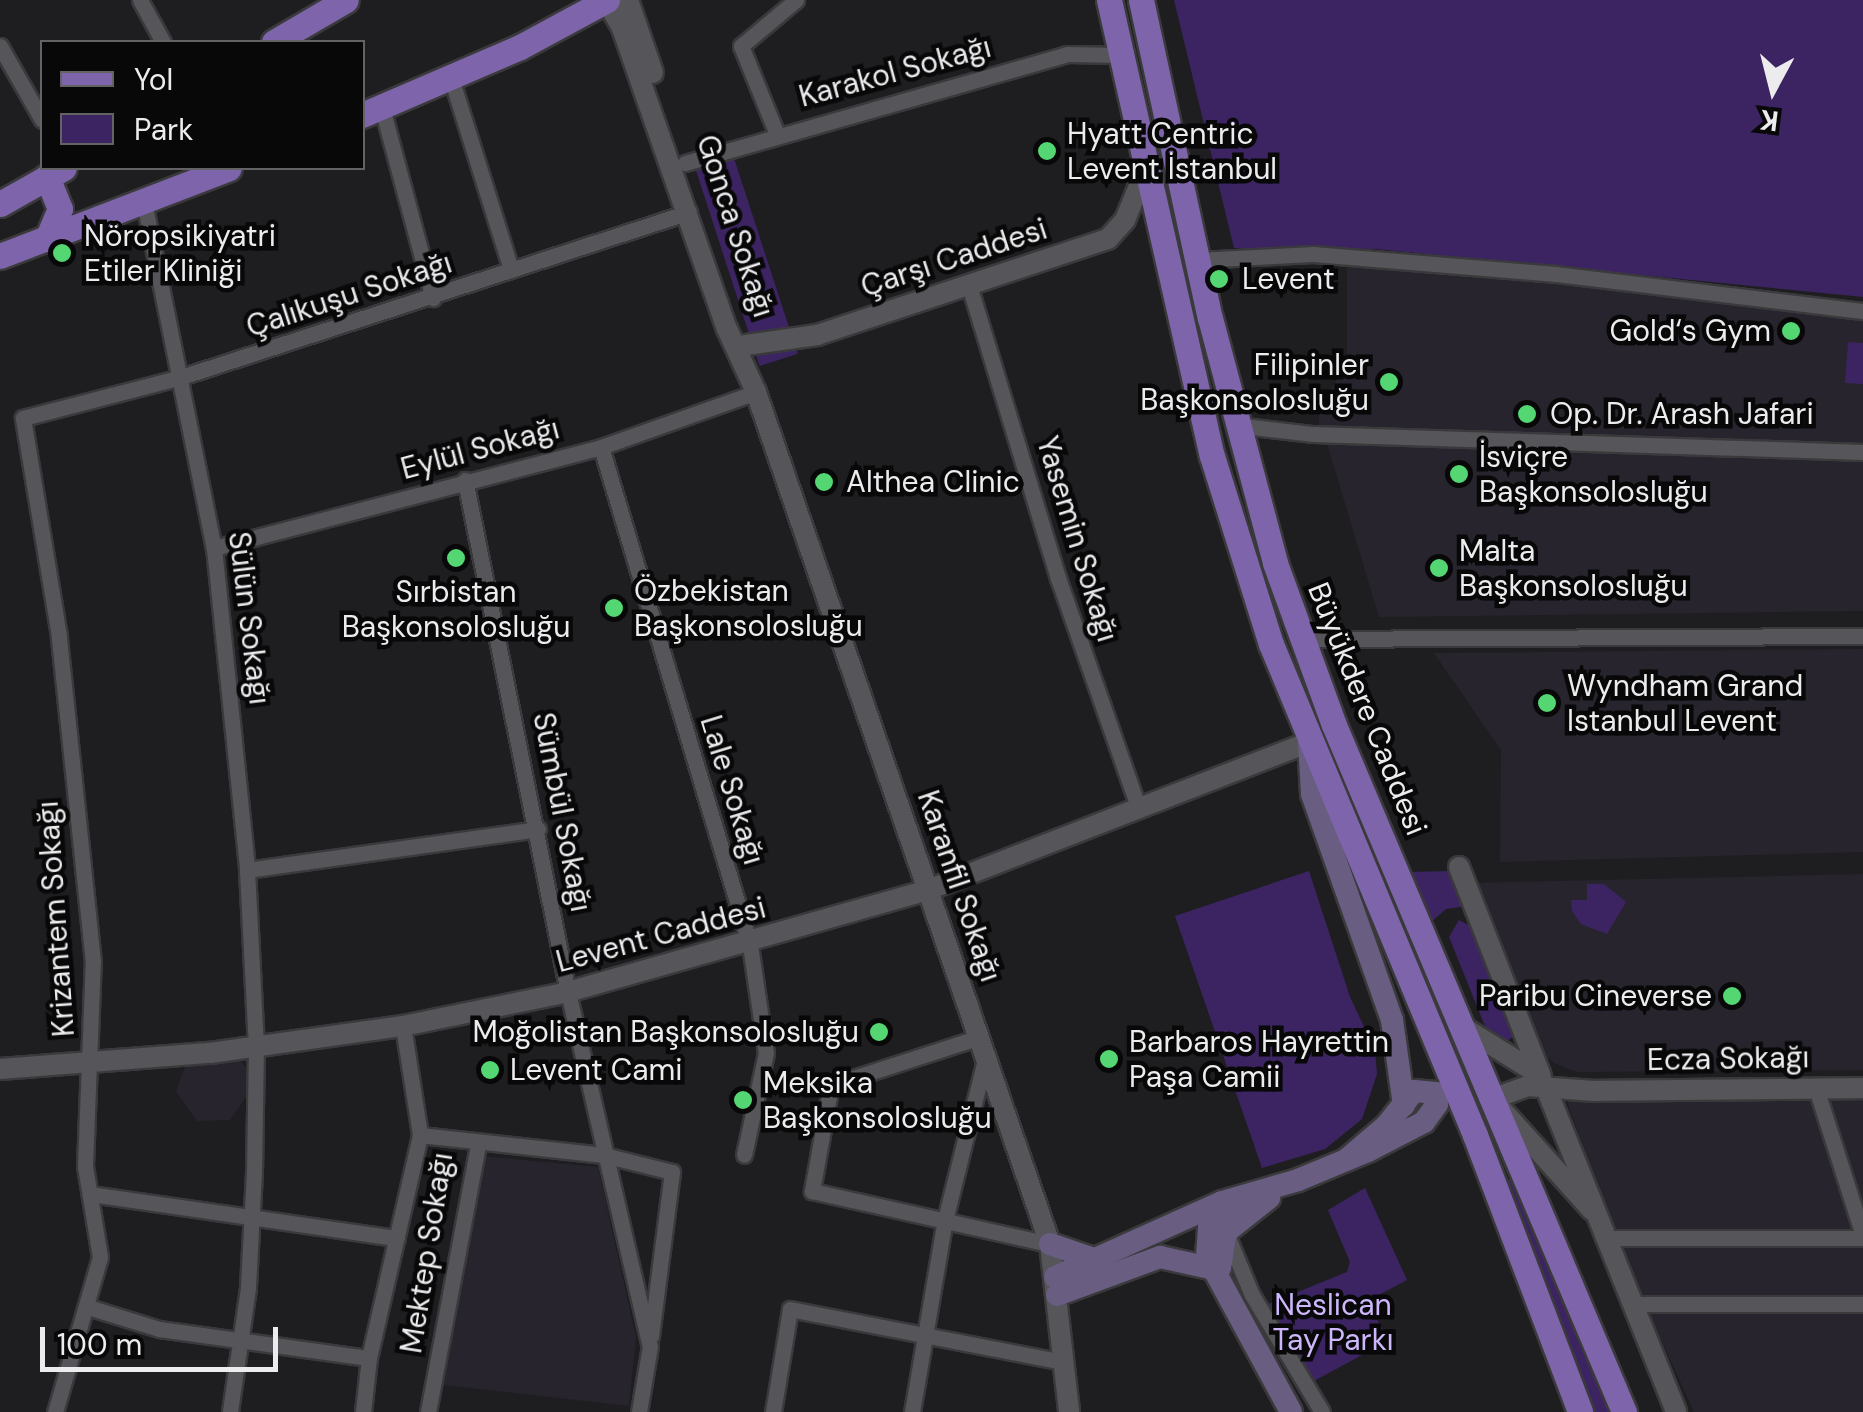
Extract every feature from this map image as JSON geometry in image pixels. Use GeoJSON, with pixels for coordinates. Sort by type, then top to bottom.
{"type":"FeatureCollection","features":[{"type":"Feature","properties":{"kind":"main road"},"geometry":{"type":"LineString","coordinates":[[372,112],[451,78],[606,0]]}},
{"type":"Feature","properties":{"kind":"main road","name":"Büyükdere Caddesi"},"geometry":{"type":"LineString","coordinates":[[1109,0],[1227,510],[1309,742],[1474,1135],[1580,1412]]}},
{"type":"Feature","properties":{"kind":"main road","name":"Büyükdere Caddesi"},"geometry":{"type":"LineString","coordinates":[[1141,0],[1236,425],[1302,639],[1624,1412]]}},
{"type":"Feature","properties":{"kind":"main road"},"geometry":{"type":"LineString","coordinates":[[277,40],[342,1]]}},
{"type":"Feature","properties":{"kind":"main road"},"geometry":{"type":"LineString","coordinates":[[0,256],[144,202],[214,170]]}},
{"type":"Feature","properties":{"kind":"main road"},"geometry":{"type":"LineString","coordinates":[[0,204],[55,172],[60,208],[46,238]]}},
{"type":"Feature","properties":{"kind":"main road"},"geometry":{"type":"LineString","coordinates":[[1309,742],[1312,794],[1392,1020],[1404,1105]]}},
{"type":"Feature","properties":{"kind":"main road"},"geometry":{"type":"LineString","coordinates":[[1056,1286],[1091,1258],[1238,1197],[1298,1180],[1346,1160],[1424,1122],[1437,1104],[1436,1093],[1414,1091],[1346,1160]]}},
{"type":"Feature","properties":{"kind":"main road"},"geometry":{"type":"LineString","coordinates":[[1424,1122],[1455,1124],[1474,1135],[1492,1099]]}},
{"type":"Feature","properties":{"kind":"main road"},"geometry":{"type":"LineString","coordinates":[[1227,1296],[1220,1266],[1226,1232],[1247,1209],[1298,1180]]}},
{"type":"Feature","properties":{"kind":"main road"},"geometry":{"type":"LineString","coordinates":[[1238,1197],[1209,1228],[1210,1268],[1291,1412]]}},
{"type":"Feature","properties":{"kind":"main road"},"geometry":{"type":"LineString","coordinates":[[1050,1244],[1091,1258]]}},
{"type":"Feature","properties":{"kind":"main road"},"geometry":{"type":"LineString","coordinates":[[1056,1286],[1160,1257],[1210,1268]]}},
{"type":"Feature","properties":{"kind":"street"},"geometry":{"type":"LineString","coordinates":[[140,0],[162,40]]}},
{"type":"Feature","properties":{"kind":"street","name":"Gonca Sokağı"},"geometry":{"type":"LineString","coordinates":[[606,0],[622,28],[694,210],[756,392]]}},
{"type":"Feature","properties":{"kind":"street","name":"Gonca Sokağı"},"geometry":{"type":"LineString","coordinates":[[628,0],[685,163],[694,210]]}},
{"type":"Feature","properties":{"kind":"street"},"geometry":{"type":"LineString","coordinates":[[776,132],[741,46],[796,0]]}},
{"type":"Feature","properties":{"kind":"street"},"geometry":{"type":"LineString","coordinates":[[0,46],[40,116]]}},
{"type":"Feature","properties":{"kind":"street","name":"Karakol Sokağı"},"geometry":{"type":"LineString","coordinates":[[685,163],[776,132],[1066,54],[1122,55]]}},
{"type":"Feature","properties":{"kind":"street"},"geometry":{"type":"LineString","coordinates":[[451,78],[510,270]]}},
{"type":"Feature","properties":{"kind":"street"},"geometry":{"type":"LineString","coordinates":[[372,112],[433,298]]}},
{"type":"Feature","properties":{"kind":"street","name":"Çarşı Caddesi"},"geometry":{"type":"LineString","coordinates":[[739,346],[817,334],[1108,239],[1126,220],[1146,168]]}},
{"type":"Feature","properties":{"kind":"street","name":"Sülün Sokağı"},"geometry":{"type":"LineString","coordinates":[[144,202],[214,548],[247,870],[256,1046],[252,1217],[230,1412]]}},
{"type":"Feature","properties":{"kind":"street","name":"Çalıkuşu Sokağı"},"geometry":{"type":"LineString","coordinates":[[22,418],[180,377],[433,298],[694,210]]}},
{"type":"Feature","properties":{"kind":"street"},"geometry":{"type":"LineString","coordinates":[[1197,260],[1313,254],[1556,274],[1863,311]]}},
{"type":"Feature","properties":{"kind":"street","name":"Yasemin Sokağı"},"geometry":{"type":"LineString","coordinates":[[969,285],[1058,578],[1138,807]]}},
{"type":"Feature","properties":{"kind":"street","name":"Eylül Sokağı"},"geometry":{"type":"LineString","coordinates":[[214,548],[601,447],[756,392]]}},
{"type":"Feature","properties":{"kind":"street","name":"Karanfil Sokağı"},"geometry":{"type":"LineString","coordinates":[[756,392],[1050,1244],[1069,1412]]}},
{"type":"Feature","properties":{"kind":"street","name":"Krizantem Sokağı"},"geometry":{"type":"LineString","coordinates":[[22,418],[59,636],[93,962],[93,1064],[86,1166],[100,1257],[55,1412]]}},
{"type":"Feature","properties":{"kind":"street"},"geometry":{"type":"LineString","coordinates":[[1236,425],[1312,434],[1863,452]]}},
{"type":"Feature","properties":{"kind":"street","name":"Lale Sokağı"},"geometry":{"type":"LineString","coordinates":[[601,447],[750,945],[766,1053],[744,1155]]}},
{"type":"Feature","properties":{"kind":"street","name":"Sümbül Sokağı"},"geometry":{"type":"LineString","coordinates":[[465,480],[568,992],[650,1346]]}},
{"type":"Feature","properties":{"kind":"street"},"geometry":{"type":"LineString","coordinates":[[1302,639],[1863,636]]}},
{"type":"Feature","properties":{"kind":"street","name":"Levent Caddesi"},"geometry":{"type":"LineString","coordinates":[[0,1069],[93,1064],[404,1026],[568,992],[750,945],[928,890],[1309,742]]}},
{"type":"Feature","properties":{"kind":"street"},"geometry":{"type":"LineString","coordinates":[[247,870],[538,829]]}},
{"type":"Feature","properties":{"kind":"street"},"geometry":{"type":"LineString","coordinates":[[1459,867],[1603,1238],[1676,1412]]}},
{"type":"Feature","properties":{"kind":"street","name":"Mektep Sokağı"},"geometry":{"type":"LineString","coordinates":[[404,1026],[420,1135],[478,1146],[428,1412]]}},
{"type":"Feature","properties":{"kind":"street"},"geometry":{"type":"LineString","coordinates":[[1461,1026],[1544,1082]]}},
{"type":"Feature","properties":{"kind":"street"},"geometry":{"type":"LineString","coordinates":[[912,1412],[944,1224],[983,1045],[831,1085],[812,1191],[944,1224],[1050,1244]]}},
{"type":"Feature","properties":{"kind":"street"},"geometry":{"type":"LineString","coordinates":[[1544,1082],[1492,1099],[1592,1210]]}},
{"type":"Feature","properties":{"kind":"street","name":"Ecza Sokağı"},"geometry":{"type":"LineString","coordinates":[[1544,1082],[1594,1092],[1863,1088]]}},
{"type":"Feature","properties":{"kind":"street"},"geometry":{"type":"LineString","coordinates":[[1603,1238],[1863,1237],[1816,1088]]}},
{"type":"Feature","properties":{"kind":"street"},"geometry":{"type":"LineString","coordinates":[[364,1412],[370,1358],[420,1135]]}},
{"type":"Feature","properties":{"kind":"street"},"geometry":{"type":"LineString","coordinates":[[478,1146],[604,1155]]}},
{"type":"Feature","properties":{"kind":"street","name":"Sümbül Sokağı"},"geometry":{"type":"LineString","coordinates":[[604,1155],[672,1172],[639,1412]]}},
{"type":"Feature","properties":{"kind":"street"},"geometry":{"type":"LineString","coordinates":[[90,1194],[397,1238]]}},
{"type":"Feature","properties":{"kind":"street"},"geometry":{"type":"LineString","coordinates":[[1226,1232],[1252,1295],[1322,1412]]}},
{"type":"Feature","properties":{"kind":"street"},"geometry":{"type":"LineString","coordinates":[[1631,1304],[1863,1304]]}},
{"type":"Feature","properties":{"kind":"street"},"geometry":{"type":"LineString","coordinates":[[88,1307],[159,1329],[370,1358]]}},
{"type":"Feature","properties":{"kind":"street"},"geometry":{"type":"LineString","coordinates":[[773,1412],[790,1308],[925,1335],[1063,1372],[1058,1412]]}},
{"type":"Feature","properties":{"kind":"shaded area"},"geometry":{"type":"Polygon","coordinates":[[[1347,260],[1863,315],[1863,450],[1319,430],[1319,409],[1347,362],[1347,260]]]}},
{"type":"Feature","properties":{"kind":"shaded area"},"geometry":{"type":"Polygon","coordinates":[[[1326,440],[1863,459],[1863,611],[1379,617],[1326,440]]]}},
{"type":"Feature","properties":{"kind":"shaded area"},"geometry":{"type":"Polygon","coordinates":[[[1863,649],[1863,852],[1500,862],[1501,750],[1434,653],[1863,649]]]}},
{"type":"Feature","properties":{"kind":"shaded area"},"geometry":{"type":"Polygon","coordinates":[[[1863,874],[1863,1070],[1577,1072],[1554,1063],[1539,1050],[1468,883],[1863,874]]]}},
{"type":"Feature","properties":{"kind":"shaded area"},"geometry":{"type":"Polygon","coordinates":[[[237,1055],[256,1082],[230,1120],[197,1121],[176,1092],[187,1061],[237,1055]]]}},
{"type":"Feature","properties":{"kind":"shaded area"},"geometry":{"type":"Polygon","coordinates":[[[1863,1092],[1863,1412],[1694,1412],[1616,1241],[1567,1102],[1863,1092]]]}},
{"type":"Feature","properties":{"kind":"shaded area"},"geometry":{"type":"Polygon","coordinates":[[[481,1156],[598,1167],[636,1337],[629,1406],[444,1385],[481,1156]]]}},
{"type":"Feature","properties":{"kind":"green space"},"geometry":{"type":"Polygon","coordinates":[[[1174,0],[1863,0],[1863,297],[1376,249],[1234,248],[1174,0]]]}},
{"type":"Feature","properties":{"kind":"green space"},"geometry":{"type":"Polygon","coordinates":[[[733,155],[798,354],[760,366],[695,167],[733,155]]]}},
{"type":"Feature","properties":{"kind":"green space"},"geometry":{"type":"Polygon","coordinates":[[[1848,342],[1863,343],[1863,384],[1845,383],[1848,342]]]}},
{"type":"Feature","properties":{"kind":"green space"},"geometry":{"type":"Polygon","coordinates":[[[1309,871],[1350,997],[1375,1050],[1377,1074],[1362,1119],[1325,1149],[1262,1168],[1175,916],[1309,871]]]}},
{"type":"Feature","properties":{"kind":"green space"},"geometry":{"type":"Polygon","coordinates":[[[1453,871],[1467,906],[1446,909],[1430,923],[1409,872],[1453,871]]]}},
{"type":"Feature","properties":{"kind":"green space"},"geometry":{"type":"Polygon","coordinates":[[[1587,884],[1604,884],[1626,902],[1607,934],[1581,924],[1572,911],[1571,900],[1587,900],[1587,884]]]}},
{"type":"Feature","properties":{"kind":"green space"},"geometry":{"type":"Polygon","coordinates":[[[1459,920],[1472,927],[1515,1035],[1506,1042],[1485,1026],[1449,937],[1459,920]]]}},
{"type":"Feature","properties":{"kind":"green space"},"geometry":{"type":"Polygon","coordinates":[[[1512,1178],[1610,1412],[1593,1412],[1505,1181],[1512,1178]]]}},
{"type":"Feature","properties":{"kind":"green space","name":"Neslican Tay Parkı"},"geometry":{"type":"Polygon","coordinates":[[[1365,1188],[1407,1280],[1375,1297],[1373,1311],[1388,1341],[1312,1382],[1268,1304],[1347,1272],[1350,1262],[1328,1210],[1365,1188]]]}},
{"type":"Feature","properties":{"kind":"place","name":"Hyatt Centric Levent İstanbul"},"geometry":{"type":"Point","coordinates":[1047,151]}},
{"type":"Feature","properties":{"kind":"place","name":"Nöropsikiyatri Etiler Kliniği"},"geometry":{"type":"Point","coordinates":[62,253]}},
{"type":"Feature","properties":{"kind":"place","name":"Levent"},"geometry":{"type":"Point","coordinates":[1219,279]}},
{"type":"Feature","properties":{"kind":"place","name":"Gold‘s Gym"},"geometry":{"type":"Point","coordinates":[1791,331]}},
{"type":"Feature","properties":{"kind":"place","name":"Filipinler Başkonsolosluğu"},"geometry":{"type":"Point","coordinates":[1389,382]}},
{"type":"Feature","properties":{"kind":"place","name":"Op. Dr. Arash Jafari"},"geometry":{"type":"Point","coordinates":[1527,414]}},
{"type":"Feature","properties":{"kind":"place","name":"İsviçre Başkonsolosluğu"},"geometry":{"type":"Point","coordinates":[1459,474]}},
{"type":"Feature","properties":{"kind":"place","name":"Althea Clinic"},"geometry":{"type":"Point","coordinates":[824,482]}},
{"type":"Feature","properties":{"kind":"place","name":"Sırbistan Başkonsolosluğu"},"geometry":{"type":"Point","coordinates":[456,558]}},
{"type":"Feature","properties":{"kind":"place","name":"Malta Başkonsolosluğu"},"geometry":{"type":"Point","coordinates":[1439,568]}},
{"type":"Feature","properties":{"kind":"place","name":"Özbekistan Başkonsolosluğu"},"geometry":{"type":"Point","coordinates":[614,608]}},
{"type":"Feature","properties":{"kind":"place","name":"Wyndham Grand Istanbul Levent"},"geometry":{"type":"Point","coordinates":[1547,703]}},
{"type":"Feature","properties":{"kind":"place","name":"Paribu Cineverse"},"geometry":{"type":"Point","coordinates":[1732,996]}},
{"type":"Feature","properties":{"kind":"place","name":"Moğolistan Başkonsolosluğu"},"geometry":{"type":"Point","coordinates":[879,1032]}},
{"type":"Feature","properties":{"kind":"place","name":"Barbaros Hayrettin Paşa Camii"},"geometry":{"type":"Point","coordinates":[1109,1059]}},
{"type":"Feature","properties":{"kind":"place","name":"Levent Cami"},"geometry":{"type":"Point","coordinates":[490,1070]}},
{"type":"Feature","properties":{"kind":"place","name":"Meksika Başkonsolosluğu"},"geometry":{"type":"Point","coordinates":[743,1100]}}]}
